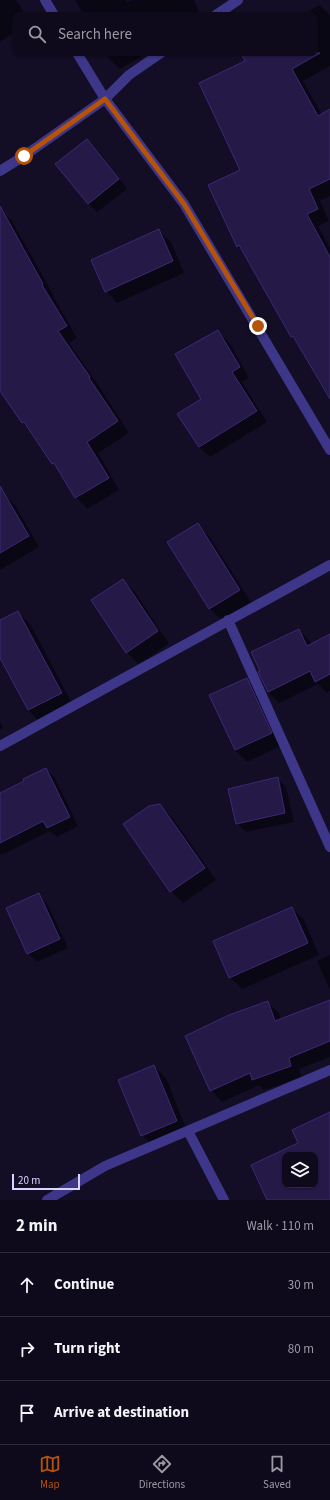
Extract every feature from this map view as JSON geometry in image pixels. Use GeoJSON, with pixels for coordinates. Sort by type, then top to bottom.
{"type":"FeatureCollection","features":[{"type":"Feature","properties":{"kind":"street"},"geometry":{"type":"LineString","coordinates":[[45,0],[52,12]]}},
{"type":"Feature","properties":{"kind":"street"},"geometry":{"type":"LineString","coordinates":[[220,12],[238,0]]}},
{"type":"Feature","properties":{"kind":"street"},"geometry":{"type":"LineString","coordinates":[[79,56],[105,99],[184,204],[330,450]]}},
{"type":"Feature","properties":{"kind":"street"},"geometry":{"type":"LineString","coordinates":[[0,171],[24,156],[105,99],[129,75],[157,56]]}},
{"type":"Feature","properties":{"kind":"street"},"geometry":{"type":"LineString","coordinates":[[0,746],[330,565]]}},
{"type":"Feature","properties":{"kind":"street"},"geometry":{"type":"LineString","coordinates":[[228,620],[330,847]]}},
{"type":"Feature","properties":{"kind":"street"},"geometry":{"type":"LineString","coordinates":[[47,1200],[105,1166],[330,1070]]}},
{"type":"Feature","properties":{"kind":"street"},"geometry":{"type":"LineString","coordinates":[[188,1131],[224,1200]]}},
{"type":"Feature","properties":{"kind":"building"},"geometry":{"type":"Polygon","coordinates":[[[242,56],[315,56],[292,69],[318,116],[330,109],[330,179],[309,189],[318,209],[307,214],[330,257],[330,399],[293,336],[291,337],[239,245],[237,247],[208,185],[240,170],[199,83],[245,61],[242,56]]]}},
{"type":"Feature","properties":{"kind":"building"},"geometry":{"type":"Polygon","coordinates":[[[87,139],[119,179],[88,204],[55,164],[87,139]]]}},
{"type":"Feature","properties":{"kind":"building"},"geometry":{"type":"Polygon","coordinates":[[[0,206],[43,284],[42,285],[67,326],[58,331],[118,421],[87,442],[109,478],[75,498],[54,463],[52,464],[24,422],[22,423],[0,391],[0,206]]]}},
{"type":"Feature","properties":{"kind":"building"},"geometry":{"type":"Polygon","coordinates":[[[159,229],[173,261],[105,292],[91,260],[159,229]]]}},
{"type":"Feature","properties":{"kind":"building"},"geometry":{"type":"Polygon","coordinates":[[[218,330],[240,367],[232,372],[257,411],[199,447],[177,414],[201,399],[175,354],[218,330]]]}},
{"type":"Feature","properties":{"kind":"building"},"geometry":{"type":"Polygon","coordinates":[[[0,486],[29,536],[0,553],[0,486]]]}},
{"type":"Feature","properties":{"kind":"building"},"geometry":{"type":"Polygon","coordinates":[[[198,523],[240,590],[209,609],[167,542],[198,523]]]}},
{"type":"Feature","properties":{"kind":"building"},"geometry":{"type":"Polygon","coordinates":[[[123,579],[158,631],[126,653],[91,600],[123,579]]]}},
{"type":"Feature","properties":{"kind":"building"},"geometry":{"type":"Polygon","coordinates":[[[18,611],[62,693],[28,710],[0,658],[0,620],[18,611]]]}},
{"type":"Feature","properties":{"kind":"building"},"geometry":{"type":"Polygon","coordinates":[[[299,629],[307,646],[330,634],[330,674],[315,682],[310,671],[268,692],[258,672],[260,671],[251,652],[299,629]]]}},
{"type":"Feature","properties":{"kind":"building"},"geometry":{"type":"Polygon","coordinates":[[[247,678],[272,733],[235,750],[209,695],[247,678]]]}},
{"type":"Feature","properties":{"kind":"building"},"geometry":{"type":"Polygon","coordinates":[[[46,768],[70,817],[47,828],[43,821],[0,843],[0,793],[24,781],[23,779],[46,768]]]}},
{"type":"Feature","properties":{"kind":"building"},"geometry":{"type":"Polygon","coordinates":[[[278,777],[285,813],[236,824],[228,789],[278,777]]]}},
{"type":"Feature","properties":{"kind":"building"},"geometry":{"type":"Polygon","coordinates":[[[160,804],[205,868],[170,892],[123,824],[149,806],[160,804]]]}},
{"type":"Feature","properties":{"kind":"building"},"geometry":{"type":"Polygon","coordinates":[[[39,893],[60,939],[27,954],[6,908],[39,893]]]}},
{"type":"Feature","properties":{"kind":"building"},"geometry":{"type":"Polygon","coordinates":[[[292,907],[308,943],[229,978],[213,941],[292,907]]]}},
{"type":"Feature","properties":{"kind":"building"},"geometry":{"type":"Polygon","coordinates":[[[330,1000],[330,1041],[289,1058],[291,1066],[252,1080],[250,1073],[210,1091],[185,1036],[229,1015],[268,1001],[275,1021],[330,1000]]]}},
{"type":"Feature","properties":{"kind":"building"},"geometry":{"type":"Polygon","coordinates":[[[154,1065],[177,1121],[141,1136],[118,1080],[154,1065]]]}},
{"type":"Feature","properties":{"kind":"building"},"geometry":{"type":"Polygon","coordinates":[[[330,1112],[330,1200],[267,1200],[251,1165],[298,1143],[292,1130],[330,1112]]]}},
{"type":"Feature","properties":{"kind":"route"},"geometry":{"type":"LineString","coordinates":[[24,156],[105,99],[184,204],[258,326]]}}]}
